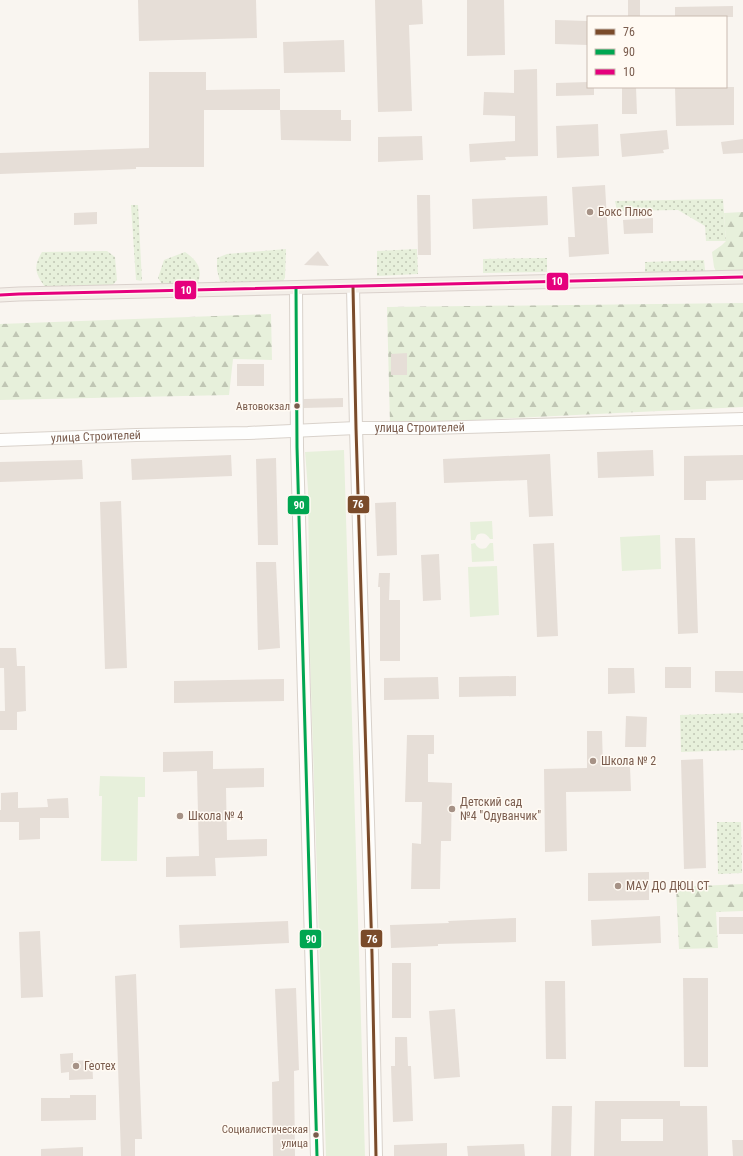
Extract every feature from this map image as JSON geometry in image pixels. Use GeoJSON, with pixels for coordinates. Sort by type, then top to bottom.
{"type":"FeatureCollection","features":[{"type":"Feature","properties":{"kind":"main road"},"geometry":{"type":"LineString","coordinates":[[0,295],[743,277]]}},
{"type":"Feature","properties":{"kind":"main road"},"geometry":{"type":"LineString","coordinates":[[354,287],[356,428],[372,954],[376,1156]]}},
{"type":"Feature","properties":{"kind":"main road"},"geometry":{"type":"LineString","coordinates":[[296,288],[297,431],[317,1156]]}},
{"type":"Feature","properties":{"kind":"main road","name":"улица Строителей"},"geometry":{"type":"LineString","coordinates":[[0,440],[248,433],[356,428],[430,428],[743,419]]}},
{"type":"Feature","properties":{"kind":"green space"},"geometry":{"type":"Polygon","coordinates":[[[723,199],[726,241],[706,241],[705,226],[678,210],[617,211],[615,201],[723,199]]]}},
{"type":"Feature","properties":{"kind":"green space"},"geometry":{"type":"Polygon","coordinates":[[[131,205],[138,205],[142,281],[136,280],[131,205]]]}},
{"type":"Feature","properties":{"kind":"green space"},"geometry":{"type":"Polygon","coordinates":[[[743,212],[743,280],[720,281],[714,267],[712,252],[726,241],[724,213],[743,212]]]}},
{"type":"Feature","properties":{"kind":"green space"},"geometry":{"type":"Polygon","coordinates":[[[286,249],[285,278],[281,284],[221,285],[217,270],[217,258],[227,254],[286,249]]]}},
{"type":"Feature","properties":{"kind":"green space"},"geometry":{"type":"Polygon","coordinates":[[[417,249],[418,274],[377,276],[377,251],[417,249]]]}},
{"type":"Feature","properties":{"kind":"green space"},"geometry":{"type":"Polygon","coordinates":[[[107,251],[115,257],[117,280],[112,286],[45,287],[37,274],[36,266],[42,252],[107,251]]]}},
{"type":"Feature","properties":{"kind":"green space"},"geometry":{"type":"Polygon","coordinates":[[[185,252],[194,259],[200,271],[197,286],[164,287],[158,278],[164,260],[185,252]]]}},
{"type":"Feature","properties":{"kind":"green space"},"geometry":{"type":"Polygon","coordinates":[[[547,258],[547,272],[483,273],[483,259],[547,258]]]}},
{"type":"Feature","properties":{"kind":"green space"},"geometry":{"type":"Polygon","coordinates":[[[704,260],[706,279],[645,281],[645,262],[704,260]]]}},
{"type":"Feature","properties":{"kind":"green space"},"geometry":{"type":"Polygon","coordinates":[[[743,303],[743,407],[390,424],[387,307],[743,303]]]}},
{"type":"Feature","properties":{"kind":"green space"},"geometry":{"type":"Polygon","coordinates":[[[271,314],[272,360],[233,359],[229,395],[0,400],[0,324],[271,314]]]}},
{"type":"Feature","properties":{"kind":"green space"},"geometry":{"type":"Polygon","coordinates":[[[344,450],[365,1156],[326,1156],[310,657],[308,489],[305,452],[344,450]]]}},
{"type":"Feature","properties":{"kind":"green space"},"geometry":{"type":"Polygon","coordinates":[[[492,521],[493,539],[481,534],[477,535],[475,540],[471,540],[470,522],[492,521]]]}},
{"type":"Feature","properties":{"kind":"green space"},"geometry":{"type":"Polygon","coordinates":[[[660,535],[661,569],[622,571],[620,537],[660,535]]]}},
{"type":"Feature","properties":{"kind":"green space"},"geometry":{"type":"Polygon","coordinates":[[[475,543],[482,549],[486,548],[490,543],[493,543],[494,561],[472,562],[471,544],[475,543]]]}},
{"type":"Feature","properties":{"kind":"green space"},"geometry":{"type":"Polygon","coordinates":[[[497,566],[499,615],[470,617],[468,567],[497,566]]]}},
{"type":"Feature","properties":{"kind":"green space"},"geometry":{"type":"Polygon","coordinates":[[[743,713],[743,750],[681,752],[680,715],[743,713]]]}},
{"type":"Feature","properties":{"kind":"green space"},"geometry":{"type":"Polygon","coordinates":[[[100,776],[145,777],[145,797],[138,797],[137,861],[101,861],[102,796],[99,796],[100,776]]]}},
{"type":"Feature","properties":{"kind":"green space"},"geometry":{"type":"Polygon","coordinates":[[[717,822],[741,822],[742,873],[718,874],[717,822]]]}},
{"type":"Feature","properties":{"kind":"green space"},"geometry":{"type":"Polygon","coordinates":[[[743,884],[743,911],[716,912],[718,948],[679,949],[676,887],[743,884]]]}},
{"type":"Feature","properties":{"kind":"building"},"geometry":{"type":"Polygon","coordinates":[[[138,0],[256,0],[257,38],[139,41],[138,0]]]}},
{"type":"Feature","properties":{"kind":"building"},"geometry":{"type":"Polygon","coordinates":[[[375,0],[422,0],[423,24],[409,25],[412,111],[378,112],[375,0]]]}},
{"type":"Feature","properties":{"kind":"building"},"geometry":{"type":"Polygon","coordinates":[[[467,0],[504,0],[505,55],[467,56],[467,0]]]}},
{"type":"Feature","properties":{"kind":"building"},"geometry":{"type":"Polygon","coordinates":[[[628,0],[640,0],[640,16],[628,16],[628,0]]]}},
{"type":"Feature","properties":{"kind":"building"},"geometry":{"type":"Polygon","coordinates":[[[733,6],[733,17],[675,16],[675,7],[733,6]]]}},
{"type":"Feature","properties":{"kind":"building"},"geometry":{"type":"Polygon","coordinates":[[[555,20],[587,21],[587,45],[555,44],[555,20]]]}},
{"type":"Feature","properties":{"kind":"building"},"geometry":{"type":"Polygon","coordinates":[[[344,40],[345,72],[284,73],[283,42],[344,40]]]}},
{"type":"Feature","properties":{"kind":"building"},"geometry":{"type":"Polygon","coordinates":[[[537,69],[538,156],[505,157],[506,160],[470,162],[469,144],[515,141],[515,116],[483,115],[484,92],[514,93],[514,70],[537,69]]]}},
{"type":"Feature","properties":{"kind":"building"},"geometry":{"type":"Polygon","coordinates":[[[149,72],[206,72],[206,90],[280,89],[280,110],[204,110],[204,167],[136,167],[136,169],[0,174],[0,153],[149,148],[149,72]]]}},
{"type":"Feature","properties":{"kind":"building"},"geometry":{"type":"Polygon","coordinates":[[[587,82],[587,88],[594,88],[594,95],[556,96],[556,83],[587,82]]]}},
{"type":"Feature","properties":{"kind":"building"},"geometry":{"type":"Polygon","coordinates":[[[734,87],[734,125],[676,126],[675,88],[734,87]]]}},
{"type":"Feature","properties":{"kind":"building"},"geometry":{"type":"Polygon","coordinates":[[[622,88],[636,88],[637,114],[622,114],[622,88]]]}},
{"type":"Feature","properties":{"kind":"building"},"geometry":{"type":"Polygon","coordinates":[[[280,110],[341,110],[341,120],[351,120],[351,141],[281,140],[280,110]]]}},
{"type":"Feature","properties":{"kind":"building"},"geometry":{"type":"Polygon","coordinates":[[[598,124],[599,156],[557,158],[556,126],[598,124]]]}},
{"type":"Feature","properties":{"kind":"building"},"geometry":{"type":"Polygon","coordinates":[[[667,130],[669,149],[663,150],[664,153],[622,157],[620,134],[667,130]]]}},
{"type":"Feature","properties":{"kind":"building"},"geometry":{"type":"Polygon","coordinates":[[[422,136],[423,160],[378,162],[378,137],[422,136]]]}},
{"type":"Feature","properties":{"kind":"building"},"geometry":{"type":"Polygon","coordinates":[[[743,139],[743,153],[723,154],[721,142],[743,139]]]}},
{"type":"Feature","properties":{"kind":"building","name":"Бокс Плюс"},"geometry":{"type":"Polygon","coordinates":[[[605,185],[609,254],[569,257],[568,237],[575,237],[572,187],[605,185]]]}},
{"type":"Feature","properties":{"kind":"building"},"geometry":{"type":"Polygon","coordinates":[[[417,195],[430,195],[431,255],[418,255],[417,195]]]}},
{"type":"Feature","properties":{"kind":"building"},"geometry":{"type":"Polygon","coordinates":[[[547,196],[548,225],[473,229],[472,199],[547,196]]]}},
{"type":"Feature","properties":{"kind":"building"},"geometry":{"type":"Polygon","coordinates":[[[97,212],[97,224],[74,225],[74,213],[97,212]]]}},
{"type":"Feature","properties":{"kind":"building"},"geometry":{"type":"Polygon","coordinates":[[[653,218],[653,233],[624,234],[623,220],[653,218]]]}},
{"type":"Feature","properties":{"kind":"building"},"geometry":{"type":"Polygon","coordinates":[[[318,251],[329,266],[304,265],[318,251]]]}},
{"type":"Feature","properties":{"kind":"building"},"geometry":{"type":"Polygon","coordinates":[[[407,353],[407,375],[391,375],[391,354],[407,353]]]}},
{"type":"Feature","properties":{"kind":"building"},"geometry":{"type":"Polygon","coordinates":[[[237,364],[264,364],[264,386],[237,386],[237,364]]]}},
{"type":"Feature","properties":{"kind":"building"},"geometry":{"type":"Polygon","coordinates":[[[343,398],[343,407],[304,408],[304,399],[343,398]]]}},
{"type":"Feature","properties":{"kind":"building"},"geometry":{"type":"Polygon","coordinates":[[[653,450],[654,476],[598,478],[597,452],[653,450]]]}},
{"type":"Feature","properties":{"kind":"building"},"geometry":{"type":"Polygon","coordinates":[[[550,454],[553,516],[529,517],[527,480],[444,483],[443,459],[550,454]]]}},
{"type":"Feature","properties":{"kind":"building"},"geometry":{"type":"Polygon","coordinates":[[[231,455],[232,476],[132,480],[131,459],[231,455]]]}},
{"type":"Feature","properties":{"kind":"building"},"geometry":{"type":"Polygon","coordinates":[[[743,455],[743,480],[706,481],[706,500],[684,500],[684,456],[743,455]]]}},
{"type":"Feature","properties":{"kind":"building"},"geometry":{"type":"Polygon","coordinates":[[[276,458],[278,545],[258,545],[256,459],[276,458]]]}},
{"type":"Feature","properties":{"kind":"building"},"geometry":{"type":"Polygon","coordinates":[[[82,460],[83,479],[0,482],[0,462],[82,460]]]}},
{"type":"Feature","properties":{"kind":"building"},"geometry":{"type":"Polygon","coordinates":[[[121,501],[127,668],[105,669],[100,502],[121,501]]]}},
{"type":"Feature","properties":{"kind":"building"},"geometry":{"type":"Polygon","coordinates":[[[396,502],[397,555],[377,556],[375,503],[396,502]]]}},
{"type":"Feature","properties":{"kind":"building"},"geometry":{"type":"Polygon","coordinates":[[[675,538],[695,538],[698,633],[678,634],[675,538]]]}},
{"type":"Feature","properties":{"kind":"building"},"geometry":{"type":"Polygon","coordinates":[[[554,543],[558,636],[537,637],[533,544],[554,543]]]}},
{"type":"Feature","properties":{"kind":"building"},"geometry":{"type":"Polygon","coordinates":[[[439,554],[441,600],[423,601],[421,555],[439,554]]]}},
{"type":"Feature","properties":{"kind":"building"},"geometry":{"type":"Polygon","coordinates":[[[256,562],[276,562],[280,648],[258,650],[256,562]]]}},
{"type":"Feature","properties":{"kind":"building"},"geometry":{"type":"Polygon","coordinates":[[[379,573],[390,573],[389,600],[400,600],[400,661],[380,661],[379,573]]]}},
{"type":"Feature","properties":{"kind":"building"},"geometry":{"type":"Polygon","coordinates":[[[0,648],[16,648],[17,666],[25,666],[26,711],[17,712],[17,730],[0,730],[0,711],[5,711],[4,668],[0,668],[0,648]]]}},
{"type":"Feature","properties":{"kind":"building"},"geometry":{"type":"Polygon","coordinates":[[[665,667],[691,667],[691,688],[665,688],[665,667]]]}},
{"type":"Feature","properties":{"kind":"building"},"geometry":{"type":"Polygon","coordinates":[[[608,668],[634,668],[635,693],[608,694],[608,668]]]}},
{"type":"Feature","properties":{"kind":"building"},"geometry":{"type":"Polygon","coordinates":[[[715,671],[743,671],[743,693],[715,692],[715,671]]]}},
{"type":"Feature","properties":{"kind":"building"},"geometry":{"type":"Polygon","coordinates":[[[516,676],[516,696],[459,697],[459,677],[516,676]]]}},
{"type":"Feature","properties":{"kind":"building"},"geometry":{"type":"Polygon","coordinates":[[[438,677],[439,699],[384,700],[384,678],[438,677]]]}},
{"type":"Feature","properties":{"kind":"building"},"geometry":{"type":"Polygon","coordinates":[[[284,679],[284,701],[174,703],[174,681],[284,679]]]}},
{"type":"Feature","properties":{"kind":"building"},"geometry":{"type":"Polygon","coordinates":[[[626,716],[647,717],[646,747],[625,747],[626,716]]]}},
{"type":"Feature","properties":{"kind":"building"},"geometry":{"type":"Polygon","coordinates":[[[587,731],[602,731],[603,767],[630,767],[631,791],[566,792],[567,851],[545,852],[544,769],[587,768],[587,731]]]}},
{"type":"Feature","properties":{"kind":"building"},"geometry":{"type":"Polygon","coordinates":[[[407,735],[434,735],[434,754],[428,754],[428,782],[452,783],[451,841],[441,841],[440,889],[411,889],[412,843],[421,844],[422,802],[405,802],[407,735]]]}},
{"type":"Feature","properties":{"kind":"building"},"geometry":{"type":"Polygon","coordinates":[[[213,751],[213,769],[264,768],[264,787],[226,788],[227,840],[267,839],[267,856],[215,858],[216,876],[166,877],[166,857],[199,856],[197,771],[163,772],[163,752],[213,751]]]}},
{"type":"Feature","properties":{"kind":"building"},"geometry":{"type":"Polygon","coordinates":[[[703,759],[706,868],[684,869],[681,760],[703,759]]]}},
{"type":"Feature","properties":{"kind":"building"},"geometry":{"type":"Polygon","coordinates":[[[18,792],[18,808],[48,807],[47,799],[68,798],[69,818],[40,818],[40,839],[19,840],[19,822],[0,822],[1,793],[18,792]]]}},
{"type":"Feature","properties":{"kind":"building","name":"МАУ ДО ДЮЦ СТ"},"geometry":{"type":"Polygon","coordinates":[[[649,872],[649,900],[588,901],[588,873],[649,872]]]}},
{"type":"Feature","properties":{"kind":"building"},"geometry":{"type":"Polygon","coordinates":[[[660,916],[661,943],[592,946],[591,920],[660,916]]]}},
{"type":"Feature","properties":{"kind":"building"},"geometry":{"type":"Polygon","coordinates":[[[719,917],[743,917],[743,934],[719,934],[719,917]]]}},
{"type":"Feature","properties":{"kind":"building"},"geometry":{"type":"Polygon","coordinates":[[[516,918],[516,942],[438,944],[438,946],[391,948],[390,925],[449,923],[448,921],[516,918]]]}},
{"type":"Feature","properties":{"kind":"building"},"geometry":{"type":"Polygon","coordinates":[[[288,921],[289,943],[180,948],[179,925],[288,921]]]}},
{"type":"Feature","properties":{"kind":"building"},"geometry":{"type":"Polygon","coordinates":[[[40,931],[43,997],[21,998],[19,932],[40,931]]]}},
{"type":"Feature","properties":{"kind":"building"},"geometry":{"type":"Polygon","coordinates":[[[392,963],[411,963],[411,1018],[392,1018],[392,963]]]}},
{"type":"Feature","properties":{"kind":"building"},"geometry":{"type":"Polygon","coordinates":[[[136,974],[142,1139],[135,1139],[135,1156],[121,1156],[115,976],[136,974]]]}},
{"type":"Feature","properties":{"kind":"building"},"geometry":{"type":"Polygon","coordinates":[[[683,978],[708,978],[708,1067],[684,1067],[683,978]]]}},
{"type":"Feature","properties":{"kind":"building"},"geometry":{"type":"Polygon","coordinates":[[[545,981],[565,981],[566,1059],[546,1059],[545,981]]]}},
{"type":"Feature","properties":{"kind":"building"},"geometry":{"type":"Polygon","coordinates":[[[296,988],[299,1070],[294,1071],[295,1156],[273,1156],[272,1082],[279,1081],[275,989],[296,988]]]}},
{"type":"Feature","properties":{"kind":"building"},"geometry":{"type":"Polygon","coordinates":[[[455,1009],[460,1077],[434,1079],[429,1011],[455,1009]]]}},
{"type":"Feature","properties":{"kind":"building"},"geometry":{"type":"Polygon","coordinates":[[[395,1037],[407,1037],[408,1066],[411,1066],[413,1121],[393,1122],[391,1066],[395,1066],[395,1037]]]}},
{"type":"Feature","properties":{"kind":"building","name":"Геотех"},"geometry":{"type":"Polygon","coordinates":[[[73,1053],[73,1061],[92,1060],[93,1079],[69,1080],[69,1072],[61,1073],[60,1054],[73,1053]]]}},
{"type":"Feature","properties":{"kind":"building"},"geometry":{"type":"Polygon","coordinates":[[[70,1095],[96,1095],[96,1120],[41,1121],[41,1098],[70,1098],[70,1095]]]}},
{"type":"Feature","properties":{"kind":"building"},"geometry":{"type":"Polygon","coordinates":[[[595,1101],[680,1101],[680,1106],[707,1106],[708,1156],[594,1156],[595,1101]],[[621,1119],[621,1141],[663,1141],[663,1119],[621,1119]]]}},
{"type":"Feature","properties":{"kind":"building"},"geometry":{"type":"Polygon","coordinates":[[[552,1106],[572,1106],[571,1156],[551,1156],[552,1106]]]}},
{"type":"Feature","properties":{"kind":"building"},"geometry":{"type":"Polygon","coordinates":[[[732,1140],[743,1140],[743,1156],[733,1156],[732,1140]]]}},
{"type":"Feature","properties":{"kind":"building"},"geometry":{"type":"Polygon","coordinates":[[[447,1143],[447,1156],[394,1156],[394,1145],[447,1143]]]}},
{"type":"Feature","properties":{"kind":"building"},"geometry":{"type":"Polygon","coordinates":[[[524,1144],[525,1156],[468,1156],[467,1146],[524,1144]]]}},
{"type":"Feature","properties":{"kind":"building"},"geometry":{"type":"Polygon","coordinates":[[[83,1147],[83,1156],[41,1156],[41,1149],[83,1147]]]}},
{"type":"Feature","properties":{"kind":"transit line","name":"10"},"geometry":{"type":"LineString","coordinates":[[0,295],[743,277]]}},
{"type":"Feature","properties":{"kind":"transit line","name":"76"},"geometry":{"type":"LineString","coordinates":[[353,287],[372,954],[376,1156]]}},
{"type":"Feature","properties":{"kind":"transit line","name":"90"},"geometry":{"type":"LineString","coordinates":[[296,288],[297,447],[317,1156]]}},
{"type":"Feature","properties":{"kind":"place","name":"Бокс Плюс"},"geometry":{"type":"Point","coordinates":[590,212]}},
{"type":"Feature","properties":{"kind":"place","name":"Автовокзал"},"geometry":{"type":"Point","coordinates":[297,406]}},
{"type":"Feature","properties":{"kind":"place","name":"Школа № 2"},"geometry":{"type":"Point","coordinates":[593,761]}},
{"type":"Feature","properties":{"kind":"place","name":"Детский сад №4 \"Одуванчик\""},"geometry":{"type":"Point","coordinates":[452,809]}},
{"type":"Feature","properties":{"kind":"place","name":"Школа № 4"},"geometry":{"type":"Point","coordinates":[180,816]}},
{"type":"Feature","properties":{"kind":"place","name":"МАУ ДО ДЮЦ СТ"},"geometry":{"type":"Point","coordinates":[618,886]}},
{"type":"Feature","properties":{"kind":"place","name":"Геотех"},"geometry":{"type":"Point","coordinates":[76,1066]}},
{"type":"Feature","properties":{"kind":"place","name":"Социалистическая улица"},"geometry":{"type":"Point","coordinates":[316,1135]}}]}
